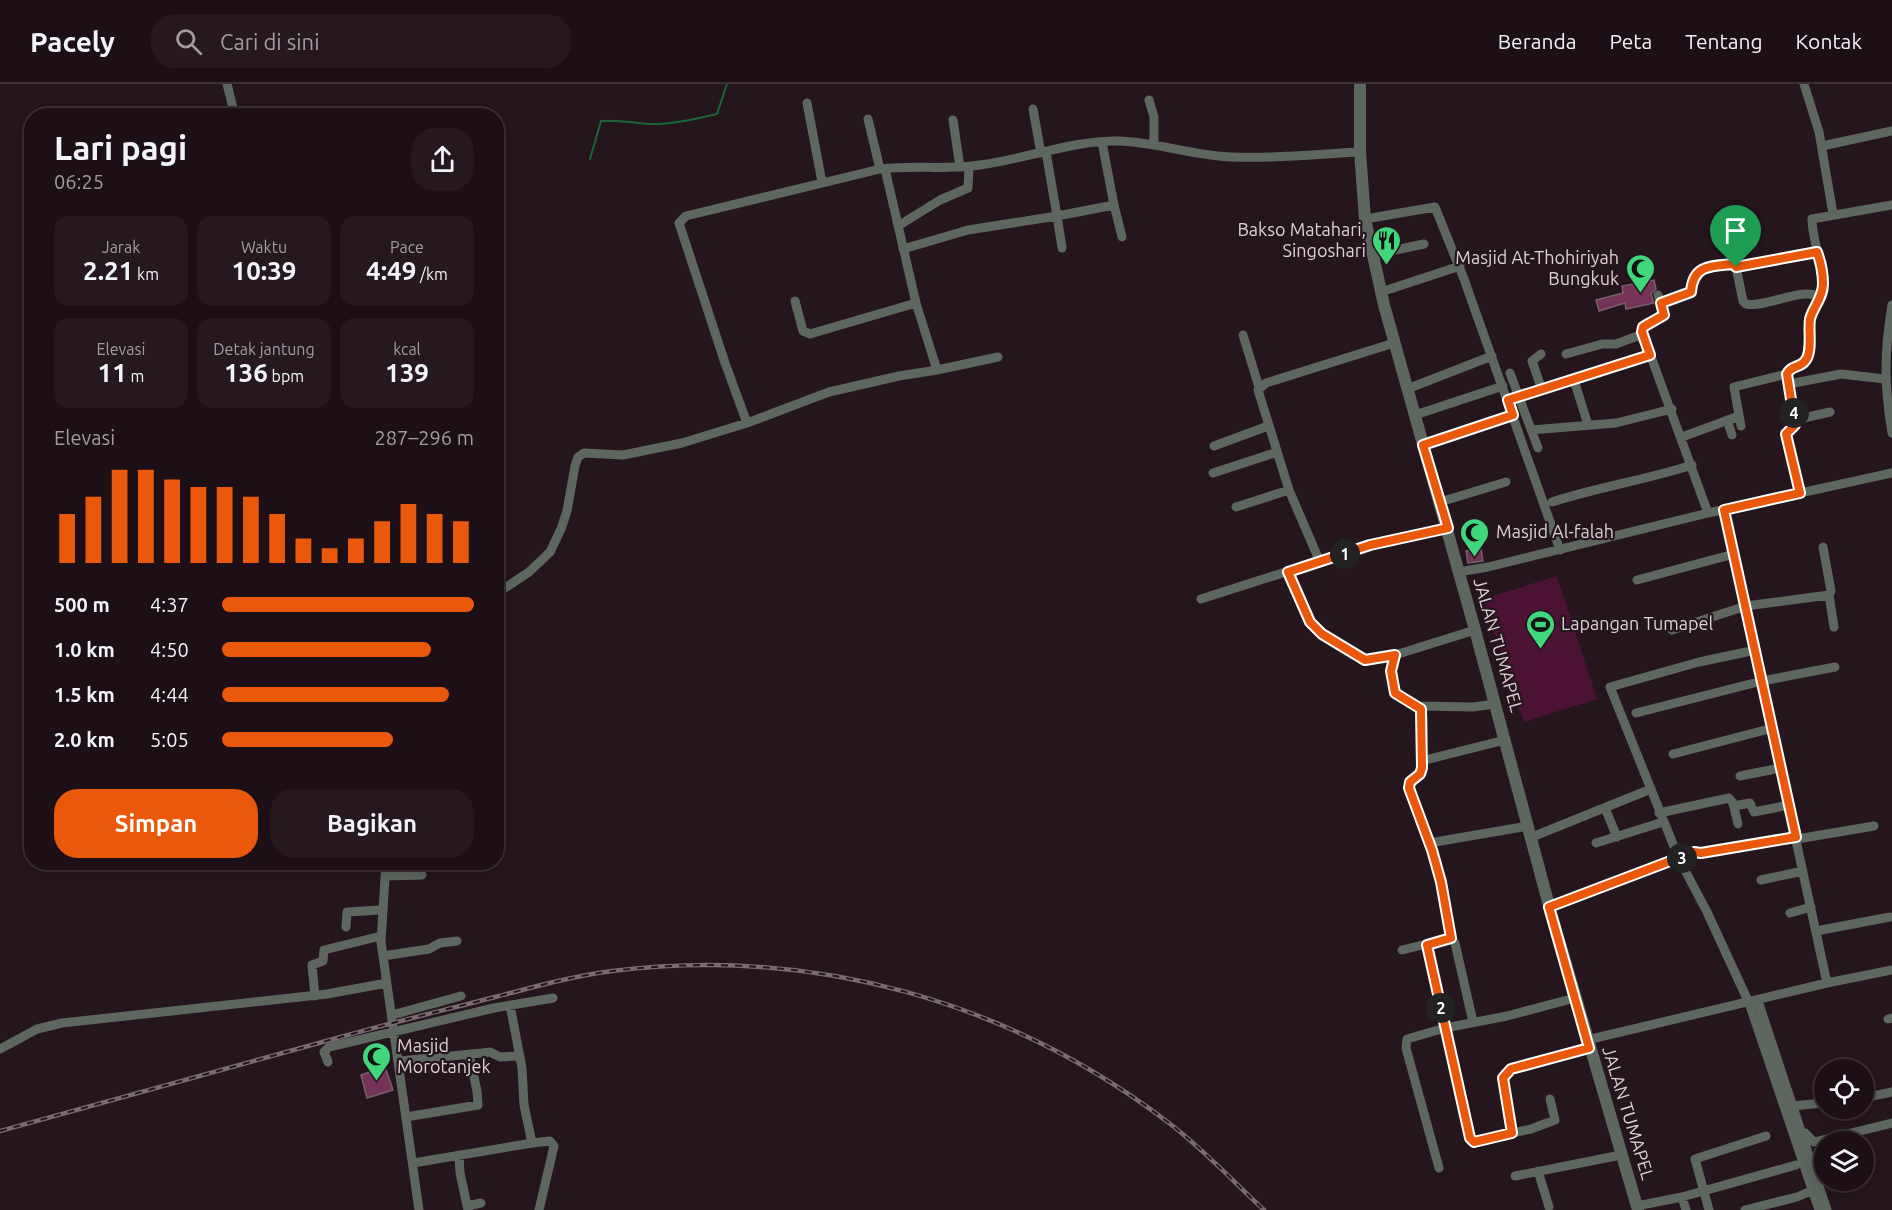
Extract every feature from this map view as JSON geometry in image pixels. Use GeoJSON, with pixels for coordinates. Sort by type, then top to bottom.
{"type":"FeatureCollection","features":[{"type":"Feature","properties":{"kind":"street"},"geometry":{"type":"LineString","coordinates":[[227,84],[233,108]]}},
{"type":"Feature","properties":{"kind":"street","name":"JALAN TUMAPEL"},"geometry":{"type":"LineString","coordinates":[[1360,84],[1360,152],[1365,219],[1381,292],[1448,528],[1549,907],[1638,1208]]}},
{"type":"Feature","properties":{"kind":"street"},"geometry":{"type":"LineString","coordinates":[[1804,84],[1822,146],[1833,214]]}},
{"type":"Feature","properties":{"kind":"street"},"geometry":{"type":"LineString","coordinates":[[1149,100],[1154,117],[1154,145]]}},
{"type":"Feature","properties":{"kind":"street"},"geometry":{"type":"LineString","coordinates":[[807,102],[822,182]]}},
{"type":"Feature","properties":{"kind":"street"},"geometry":{"type":"LineString","coordinates":[[1033,109],[1062,248]]}},
{"type":"Feature","properties":{"kind":"street"},"geometry":{"type":"LineString","coordinates":[[868,119],[898,226],[916,303],[937,370]]}},
{"type":"Feature","properties":{"kind":"street"},"geometry":{"type":"LineString","coordinates":[[898,226],[940,200],[969,188],[953,120]]}},
{"type":"Feature","properties":{"kind":"street"},"geometry":{"type":"LineString","coordinates":[[1822,146],[1892,131]]}},
{"type":"Feature","properties":{"kind":"street"},"geometry":{"type":"LineString","coordinates":[[747,423],[718,344],[679,223],[686,216],[882,169],[965,167],[1102,142],[1119,141],[1154,145],[1185,153],[1234,157],[1360,152]]}},
{"type":"Feature","properties":{"kind":"street"},"geometry":{"type":"LineString","coordinates":[[1102,142],[1122,237]]}},
{"type":"Feature","properties":{"kind":"street"},"geometry":{"type":"LineString","coordinates":[[903,249],[968,230],[1057,216],[1114,204]]}},
{"type":"Feature","properties":{"kind":"street"},"geometry":{"type":"LineString","coordinates":[[1800,493],[1786,432],[1795,426],[1787,374],[1790,368],[1806,360],[1810,319],[1821,297],[1822,274],[1812,219],[1892,206]]}},
{"type":"Feature","properties":{"kind":"street"},"geometry":{"type":"LineString","coordinates":[[1365,219],[1435,207],[1460,266],[1503,386],[1513,398],[1538,448]]}},
{"type":"Feature","properties":{"kind":"street"},"geometry":{"type":"LineString","coordinates":[[1372,255],[1424,244]]}},
{"type":"Feature","properties":{"kind":"street"},"geometry":{"type":"LineString","coordinates":[[1708,513],[1682,436],[1650,355],[1643,327],[1646,323],[1664,315],[1660,299],[1691,292],[1692,278],[1700,270],[1733,264],[1736,267],[1817,252]]}},
{"type":"Feature","properties":{"kind":"street"},"geometry":{"type":"LineString","coordinates":[[1381,292],[1460,266]]}},
{"type":"Feature","properties":{"kind":"street"},"geometry":{"type":"LineString","coordinates":[[1736,267],[1743,301],[1746,304],[1765,303],[1799,295],[1812,294],[1821,297]]}},
{"type":"Feature","properties":{"kind":"street"},"geometry":{"type":"LineString","coordinates":[[795,301],[803,331],[810,334],[916,303]]}},
{"type":"Feature","properties":{"kind":"street"},"geometry":{"type":"LineString","coordinates":[[1892,305],[1885,379],[1889,394],[1892,433]]}},
{"type":"Feature","properties":{"kind":"street"},"geometry":{"type":"LineString","coordinates":[[1566,354],[1602,344],[1616,344],[1643,334]]}},
{"type":"Feature","properties":{"kind":"street"},"geometry":{"type":"LineString","coordinates":[[1244,335],[1259,387],[1258,396],[1289,490],[1320,562]]}},
{"type":"Feature","properties":{"kind":"street"},"geometry":{"type":"LineString","coordinates":[[1259,387],[1394,343]]}},
{"type":"Feature","properties":{"kind":"street"},"geometry":{"type":"LineString","coordinates":[[1541,354],[1532,361],[1542,390]]}},
{"type":"Feature","properties":{"kind":"street"},"geometry":{"type":"LineString","coordinates":[[1513,398],[1650,355]]}},
{"type":"Feature","properties":{"kind":"street"},"geometry":{"type":"LineString","coordinates":[[1407,389],[1492,356]]}},
{"type":"Feature","properties":{"kind":"street"},"geometry":{"type":"LineString","coordinates":[[504,589],[529,572],[550,552],[564,520],[578,457],[584,453],[623,454],[682,443],[747,423],[829,392],[999,357]]}},
{"type":"Feature","properties":{"kind":"street"},"geometry":{"type":"LineString","coordinates":[[1510,373],[1513,415],[1565,549]]}},
{"type":"Feature","properties":{"kind":"street"},"geometry":{"type":"LineString","coordinates":[[1682,436],[1727,420],[1740,421],[1733,390],[1735,386],[1787,374]]}},
{"type":"Feature","properties":{"kind":"street"},"geometry":{"type":"LineString","coordinates":[[1789,384],[1841,374],[1885,379]]}},
{"type":"Feature","properties":{"kind":"street"},"geometry":{"type":"LineString","coordinates":[[1574,380],[1588,425]]}},
{"type":"Feature","properties":{"kind":"street"},"geometry":{"type":"LineString","coordinates":[[1415,415],[1503,386]]}},
{"type":"Feature","properties":{"kind":"street"},"geometry":{"type":"LineString","coordinates":[[1531,430],[1616,423],[1672,409]]}},
{"type":"Feature","properties":{"kind":"street"},"geometry":{"type":"LineString","coordinates":[[1795,420],[1830,412]]}},
{"type":"Feature","properties":{"kind":"street"},"geometry":{"type":"LineString","coordinates":[[1423,445],[1513,415]]}},
{"type":"Feature","properties":{"kind":"street"},"geometry":{"type":"LineString","coordinates":[[1727,420],[1732,435]]}},
{"type":"Feature","properties":{"kind":"street"},"geometry":{"type":"LineString","coordinates":[[1214,446],[1268,426]]}},
{"type":"Feature","properties":{"kind":"street"},"geometry":{"type":"LineString","coordinates":[[1213,473],[1277,452]]}},
{"type":"Feature","properties":{"kind":"street"},"geometry":{"type":"LineString","coordinates":[[1552,502],[1577,494],[1652,478],[1692,465]]}},
{"type":"Feature","properties":{"kind":"street"},"geometry":{"type":"LineString","coordinates":[[1458,572],[1565,549],[1708,513],[1892,473]]}},
{"type":"Feature","properties":{"kind":"street"},"geometry":{"type":"LineString","coordinates":[[1440,502],[1506,482]]}},
{"type":"Feature","properties":{"kind":"street"},"geometry":{"type":"LineString","coordinates":[[1236,507],[1289,490]]}},
{"type":"Feature","properties":{"kind":"street"},"geometry":{"type":"LineString","coordinates":[[1724,510],[1827,983]]}},
{"type":"Feature","properties":{"kind":"street"},"geometry":{"type":"LineString","coordinates":[[1201,599],[1370,545],[1448,528]]}},
{"type":"Feature","properties":{"kind":"street"},"geometry":{"type":"LineString","coordinates":[[1823,547],[1831,591],[1829,595],[1834,627]]}},
{"type":"Feature","properties":{"kind":"street"},"geometry":{"type":"LineString","coordinates":[[1637,580],[1734,554]]}},
{"type":"Feature","properties":{"kind":"street"},"geometry":{"type":"LineString","coordinates":[[1288,572],[1310,622],[1322,634],[1365,660],[1395,655],[1475,630]]}},
{"type":"Feature","properties":{"kind":"street"},"geometry":{"type":"LineString","coordinates":[[1672,630],[1746,606],[1829,595]]}},
{"type":"Feature","properties":{"kind":"street"},"geometry":{"type":"LineString","coordinates":[[1756,650],[1699,662],[1610,687],[1663,816],[1687,855],[1707,912],[1753,1002],[1792,1106],[1819,1210]]}},
{"type":"Feature","properties":{"kind":"street"},"geometry":{"type":"LineString","coordinates":[[1395,655],[1391,671],[1395,693],[1419,706],[1473,707],[1495,704]]}},
{"type":"Feature","properties":{"kind":"street"},"geometry":{"type":"LineString","coordinates":[[1636,713],[1762,681],[1835,667]]}},
{"type":"Feature","properties":{"kind":"street"},"geometry":{"type":"LineString","coordinates":[[1419,706],[1423,719],[1420,774],[1410,782],[1409,788],[1441,882],[1451,938],[1455,943],[1473,1022]]}},
{"type":"Feature","properties":{"kind":"street"},"geometry":{"type":"LineString","coordinates":[[1673,754],[1773,728]]}},
{"type":"Feature","properties":{"kind":"street"},"geometry":{"type":"LineString","coordinates":[[1421,761],[1505,740]]}},
{"type":"Feature","properties":{"kind":"street"},"geometry":{"type":"LineString","coordinates":[[1740,776],[1781,768]]}},
{"type":"Feature","properties":{"kind":"street"},"geometry":{"type":"LineString","coordinates":[[1429,843],[1530,832],[1605,808],[1651,789]]}},
{"type":"Feature","properties":{"kind":"street"},"geometry":{"type":"LineString","coordinates":[[1596,843],[1617,837],[1681,808],[1729,798],[1734,806],[1738,824]]}},
{"type":"Feature","properties":{"kind":"street"},"geometry":{"type":"LineString","coordinates":[[1734,806],[1750,803],[1755,812],[1789,805]]}},
{"type":"Feature","properties":{"kind":"street"},"geometry":{"type":"LineString","coordinates":[[1605,808],[1617,837]]}},
{"type":"Feature","properties":{"kind":"street"},"geometry":{"type":"LineString","coordinates":[[1549,907],[1687,855],[1874,826]]}},
{"type":"Feature","properties":{"kind":"street"},"geometry":{"type":"LineString","coordinates":[[385,870],[381,936],[419,1210]]}},
{"type":"Feature","properties":{"kind":"street"},"geometry":{"type":"LineString","coordinates":[[1761,880],[1803,871]]}},
{"type":"Feature","properties":{"kind":"street"},"geometry":{"type":"LineString","coordinates":[[385,876],[422,875]]}},
{"type":"Feature","properties":{"kind":"street"},"geometry":{"type":"LineString","coordinates":[[1790,913],[1811,907]]}},
{"type":"Feature","properties":{"kind":"street"},"geometry":{"type":"LineString","coordinates":[[346,927],[347,912],[381,910]]}},
{"type":"Feature","properties":{"kind":"street"},"geometry":{"type":"LineString","coordinates":[[1816,931],[1890,917]]}},
{"type":"Feature","properties":{"kind":"street"},"geometry":{"type":"LineString","coordinates":[[320,995],[312,965],[323,961],[324,950],[381,936]]}},
{"type":"Feature","properties":{"kind":"street"},"geometry":{"type":"LineString","coordinates":[[1402,950],[1451,938]]}},
{"type":"Feature","properties":{"kind":"street"},"geometry":{"type":"LineString","coordinates":[[383,956],[429,949],[434,945],[457,941]]}},
{"type":"Feature","properties":{"kind":"street"},"geometry":{"type":"LineString","coordinates":[[1427,945],[1470,1138],[1476,1142],[1533,1129],[1555,1121],[1550,1098]]}},
{"type":"Feature","properties":{"kind":"street"},"geometry":{"type":"LineString","coordinates":[[1512,1133],[1503,1078],[1505,1073],[1511,1069],[1588,1044],[1827,983],[1892,970]]}},
{"type":"Feature","properties":{"kind":"street"},"geometry":{"type":"LineString","coordinates":[[0,1049],[36,1029],[62,1023],[182,1008],[320,995],[387,983]]}},
{"type":"Feature","properties":{"kind":"street"},"geometry":{"type":"LineString","coordinates":[[392,1015],[461,996]]}},
{"type":"Feature","properties":{"kind":"street"},"geometry":{"type":"LineString","coordinates":[[328,1062],[324,1052],[328,1047],[510,1005],[553,998]]}},
{"type":"Feature","properties":{"kind":"street"},"geometry":{"type":"LineString","coordinates":[[1439,1168],[1406,1042],[1409,1037],[1507,1016],[1575,998]]}},
{"type":"Feature","properties":{"kind":"street"},"geometry":{"type":"LineString","coordinates":[[1753,1002],[1798,1134],[1827,1210]]}},
{"type":"Feature","properties":{"kind":"street"},"geometry":{"type":"LineString","coordinates":[[510,1005],[520,1056],[524,1105],[532,1143]]}},
{"type":"Feature","properties":{"kind":"street"},"geometry":{"type":"LineString","coordinates":[[399,1060],[490,1052],[500,1057],[520,1056]]}},
{"type":"Feature","properties":{"kind":"street"},"geometry":{"type":"LineString","coordinates":[[406,1117],[478,1105],[469,1054]]}},
{"type":"Feature","properties":{"kind":"street"},"geometry":{"type":"LineString","coordinates":[[1874,1096],[1892,1092]]}},
{"type":"Feature","properties":{"kind":"street"},"geometry":{"type":"LineString","coordinates":[[1792,1106],[1814,1104]]}},
{"type":"Feature","properties":{"kind":"street"},"geometry":{"type":"LineString","coordinates":[[1798,1134],[1808,1134],[1810,1140],[1814,1142],[1892,1123]]}},
{"type":"Feature","properties":{"kind":"street"},"geometry":{"type":"LineString","coordinates":[[1709,1210],[1696,1158],[1766,1136]]}},
{"type":"Feature","properties":{"kind":"street"},"geometry":{"type":"LineString","coordinates":[[412,1163],[550,1141],[554,1146],[539,1210]]}},
{"type":"Feature","properties":{"kind":"street"},"geometry":{"type":"LineString","coordinates":[[459,1155],[460,1173],[468,1208],[481,1203]]}},
{"type":"Feature","properties":{"kind":"street"},"geometry":{"type":"LineString","coordinates":[[1515,1176],[1621,1155]]}},
{"type":"Feature","properties":{"kind":"street"},"geometry":{"type":"LineString","coordinates":[[1638,1208],[1796,1166]]}},
{"type":"Feature","properties":{"kind":"street"},"geometry":{"type":"LineString","coordinates":[[1538,1171],[1549,1207]]}},
{"type":"Feature","properties":{"kind":"street"},"geometry":{"type":"LineString","coordinates":[[1745,1210],[1797,1197],[1813,1190]]}},
{"type":"Feature","properties":{"kind":"street"},"geometry":{"type":"LineString","coordinates":[[1682,1197],[1686,1210]]}},
{"type":"Feature","properties":{"kind":"shaded area","name":"Lapangan Tumapel"},"geometry":{"type":"Polygon","coordinates":[[[1557,576],[1597,699],[1524,722],[1483,599],[1557,576]]]}},
{"type":"Feature","properties":{"kind":"building","name":"Masjid At-Thohiriyah Bungkuk"},"geometry":{"type":"Polygon","coordinates":[[[1654,280],[1656,289],[1651,294],[1654,303],[1626,309],[1625,303],[1599,311],[1596,300],[1623,293],[1622,286],[1654,280]]]}},
{"type":"Feature","properties":{"kind":"building","name":"Masjid Al-falah"},"geometry":{"type":"Polygon","coordinates":[[[1481,549],[1483,561],[1468,563],[1466,551],[1481,549]]]}},
{"type":"Feature","properties":{"kind":"building","name":"Masjid Morotanjek"},"geometry":{"type":"Polygon","coordinates":[[[385,1067],[393,1090],[367,1098],[361,1075],[385,1067]]]}},
{"type":"Feature","properties":{"kind":"waterway"},"geometry":{"type":"LineString","coordinates":[[590,159],[601,121],[665,124],[717,114],[727,84]]}},
{"type":"Feature","properties":{"kind":"railway"},"geometry":{"type":"LineString","coordinates":[[0,1131],[367,1030],[570,978],[612,971],[687,965],[761,967],[834,976],[906,992],[975,1015],[1043,1044],[1107,1080],[1169,1123],[1206,1154],[1264,1210]]}},
{"type":"Feature","properties":{"kind":"place","name":"Bakso Matahari, Singoshari"},"geometry":{"type":"Point","coordinates":[1387,266]}},
{"type":"Feature","properties":{"kind":"place","name":"Masjid At-Thohiriyah Bungkuk"},"geometry":{"type":"Point","coordinates":[1640,294]}},
{"type":"Feature","properties":{"kind":"place","name":"Masjid Al-falah"},"geometry":{"type":"Point","coordinates":[1475,558]}},
{"type":"Feature","properties":{"kind":"place","name":"Lapangan Tumapel"},"geometry":{"type":"Point","coordinates":[1540,650]}},
{"type":"Feature","properties":{"kind":"place","name":"Masjid Morotanjek"},"geometry":{"type":"Point","coordinates":[376,1082]}},
{"type":"Feature","properties":{"kind":"route"},"geometry":{"type":"LineString","coordinates":[[1817,252],[1821,264],[1823,286],[1821,297],[1810,319],[1806,360],[1790,368],[1787,374],[1795,426],[1786,434],[1800,493],[1724,510],[1796,837],[1701,853],[1694,852],[1549,907],[1589,1048],[1511,1069],[1505,1073],[1503,1078],[1512,1133],[1474,1142],[1470,1138],[1427,945],[1451,938],[1441,882],[1409,788],[1410,782],[1420,774],[1422,768],[1423,719],[1421,709],[1399,697],[1393,689],[1391,671],[1395,655],[1365,660],[1322,634],[1310,622],[1288,572],[1370,545],[1448,528],[1423,445],[1513,415],[1508,400],[1650,355],[1642,329],[1646,323],[1664,315],[1661,303],[1691,292],[1692,278],[1700,270],[1733,264],[1736,267],[1817,252]]}}]}
